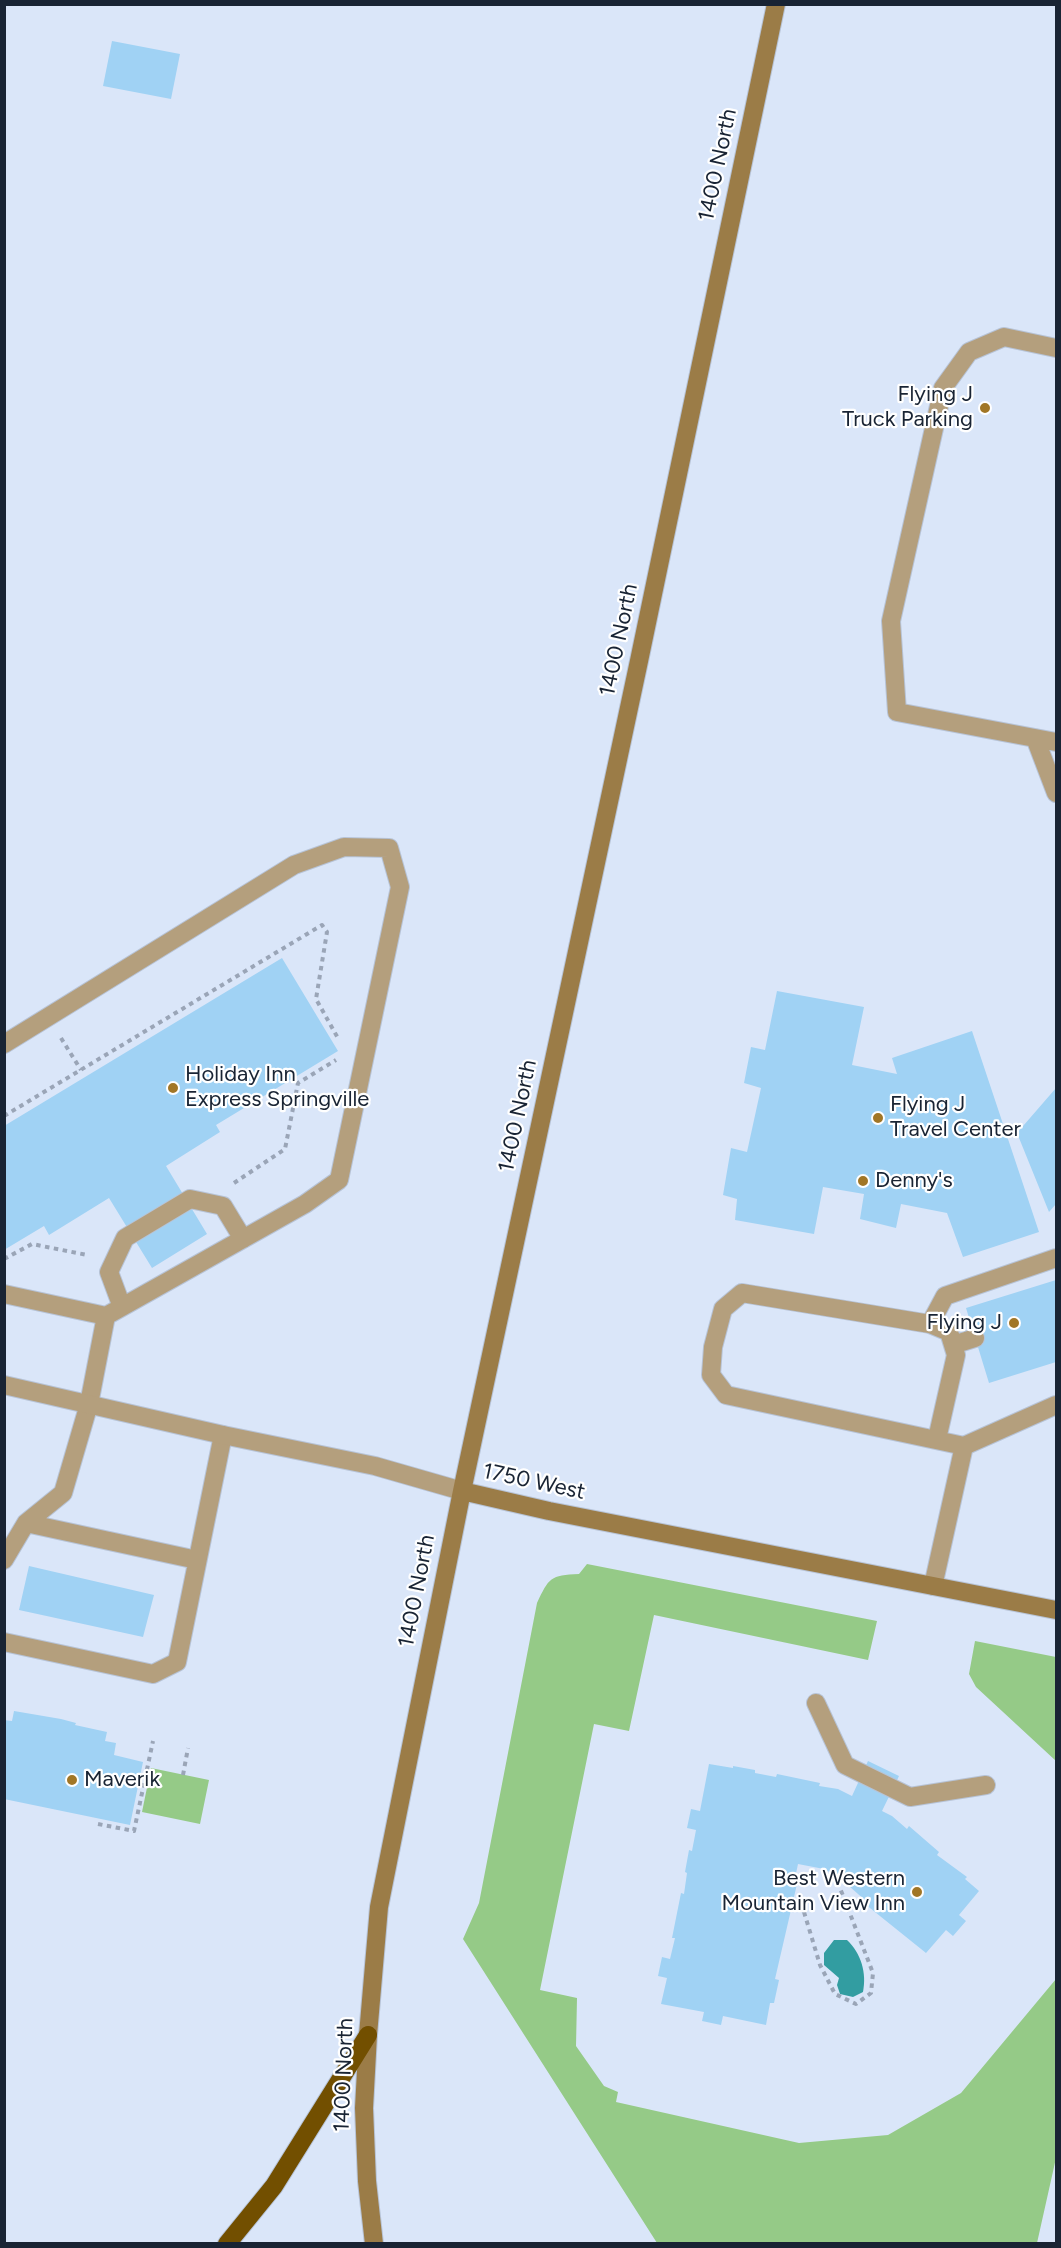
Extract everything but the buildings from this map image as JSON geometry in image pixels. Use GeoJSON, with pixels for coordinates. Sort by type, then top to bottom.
{"type":"FeatureCollection","features":[{"type":"Feature","properties":{"kind":"highway"},"geometry":{"type":"LineString","coordinates":[[227,2244],[274,2186],[368,2035]]}},
{"type":"Feature","properties":{"kind":"main road","name":"1400 North"},"geometry":{"type":"LineString","coordinates":[[374,2244],[367,2181],[364,2108],[379,1907],[462,1491],[776,4]]}},
{"type":"Feature","properties":{"kind":"main road","name":"1750 West"},"geometry":{"type":"LineString","coordinates":[[462,1491],[1056,1610]]}},
{"type":"Feature","properties":{"kind":"street"},"geometry":{"type":"LineString","coordinates":[[1056,348],[1005,338],[969,352],[944,388],[891,621],[897,712],[1056,742]]}},
{"type":"Feature","properties":{"kind":"street"},"geometry":{"type":"LineString","coordinates":[[1035,738],[1056,793]]}},
{"type":"Feature","properties":{"kind":"street"},"geometry":{"type":"LineString","coordinates":[[4,1044],[294,865],[344,847],[389,848],[400,887],[339,1180],[305,1204],[106,1316],[4,1294]]}},
{"type":"Feature","properties":{"kind":"street"},"geometry":{"type":"LineString","coordinates":[[123,1306],[109,1272],[125,1238],[190,1199],[223,1206],[243,1239]]}},
{"type":"Feature","properties":{"kind":"street"},"geometry":{"type":"LineString","coordinates":[[930,1324],[945,1296],[1056,1258]]}},
{"type":"Feature","properties":{"kind":"street"},"geometry":{"type":"LineString","coordinates":[[937,1439],[956,1356],[949,1332],[930,1324],[742,1293],[723,1309],[713,1347],[711,1375],[726,1395],[964,1446],[1056,1405]]}},
{"type":"Feature","properties":{"kind":"street"},"geometry":{"type":"LineString","coordinates":[[4,1560],[26,1523],[63,1493],[89,1404],[106,1316]]}},
{"type":"Feature","properties":{"kind":"street"},"geometry":{"type":"LineString","coordinates":[[953,1345],[975,1338]]}},
{"type":"Feature","properties":{"kind":"street","name":"1750 West"},"geometry":{"type":"LineString","coordinates":[[4,1384],[223,1435],[375,1466],[462,1491]]}},
{"type":"Feature","properties":{"kind":"street"},"geometry":{"type":"LineString","coordinates":[[4,1642],[153,1674],[177,1662],[223,1435]]}},
{"type":"Feature","properties":{"kind":"street"},"geometry":{"type":"LineString","coordinates":[[933,1586],[964,1446]]}},
{"type":"Feature","properties":{"kind":"street"},"geometry":{"type":"LineString","coordinates":[[26,1523],[197,1560]]}},
{"type":"Feature","properties":{"kind":"street"},"geometry":{"type":"LineString","coordinates":[[816,1704],[845,1765],[910,1797],[986,1785]]}},
{"type":"Feature","properties":{"kind":"path"},"geometry":{"type":"LineString","coordinates":[[4,1116],[322,926],[327,932],[316,999],[340,1039],[336,1060],[298,1083],[285,1149],[232,1184],[226,1181]]}},
{"type":"Feature","properties":{"kind":"path"},"geometry":{"type":"LineString","coordinates":[[48,1017],[81,1071]]}},
{"type":"Feature","properties":{"kind":"path"},"geometry":{"type":"LineString","coordinates":[[4,1259],[32,1244],[93,1256]]}},
{"type":"Feature","properties":{"kind":"path"},"geometry":{"type":"LineString","coordinates":[[98,1824],[134,1831],[153,1741]]}},
{"type":"Feature","properties":{"kind":"path"},"geometry":{"type":"LineString","coordinates":[[183,1774],[188,1748]]}},
{"type":"Feature","properties":{"kind":"path"},"geometry":{"type":"LineString","coordinates":[[804,1912],[820,1965],[835,1994],[856,2004],[871,1994],[873,1973],[840,1888]]}},
{"type":"Feature","properties":{"kind":"shaded area"},"geometry":{"type":"Polygon","coordinates":[[[587,1564],[877,1621],[868,1660],[654,1615],[629,1731],[594,1724],[540,1990],[577,1998],[576,2046],[604,2086],[618,2092],[616,2102],[799,2143],[888,2135],[961,2093],[1056,1979],[1056,2158],[1037,2243],[657,2243],[463,1939],[479,1903],[537,1603],[548,1583],[562,1575],[579,1574],[587,1564]]]}},
{"type":"Feature","properties":{"kind":"shaded area"},"geometry":{"type":"Polygon","coordinates":[[[975,1641],[1056,1657],[1056,1761],[976,1687],[969,1674],[975,1641]]]}},
{"type":"Feature","properties":{"kind":"shaded area"},"geometry":{"type":"Polygon","coordinates":[[[151,1768],[209,1780],[200,1824],[142,1812],[151,1768]]]}},
{"type":"Feature","properties":{"kind":"shaded area"},"geometry":{"type":"Polygon","coordinates":[[[834,1940],[847,1940],[856,1951],[862,1964],[863,1992],[853,1997],[840,1994],[837,1985],[839,1978],[824,1965],[824,1953],[834,1940]]]}},
{"type":"Feature","properties":{"kind":"place","name":"Flying J Truck Parking"},"geometry":{"type":"Point","coordinates":[985,408]}},
{"type":"Feature","properties":{"kind":"place","name":"Holiday Inn Express Springville"},"geometry":{"type":"Point","coordinates":[173,1088]}},
{"type":"Feature","properties":{"kind":"place","name":"Flying J Travel Center"},"geometry":{"type":"Point","coordinates":[878,1118]}},
{"type":"Feature","properties":{"kind":"place","name":"Denny's"},"geometry":{"type":"Point","coordinates":[863,1181]}},
{"type":"Feature","properties":{"kind":"place","name":"Flying J"},"geometry":{"type":"Point","coordinates":[1014,1323]}},
{"type":"Feature","properties":{"kind":"place","name":"Maverik"},"geometry":{"type":"Point","coordinates":[72,1780]}},
{"type":"Feature","properties":{"kind":"place","name":"Best Western Mountain View Inn"},"geometry":{"type":"Point","coordinates":[917,1892]}}]}
